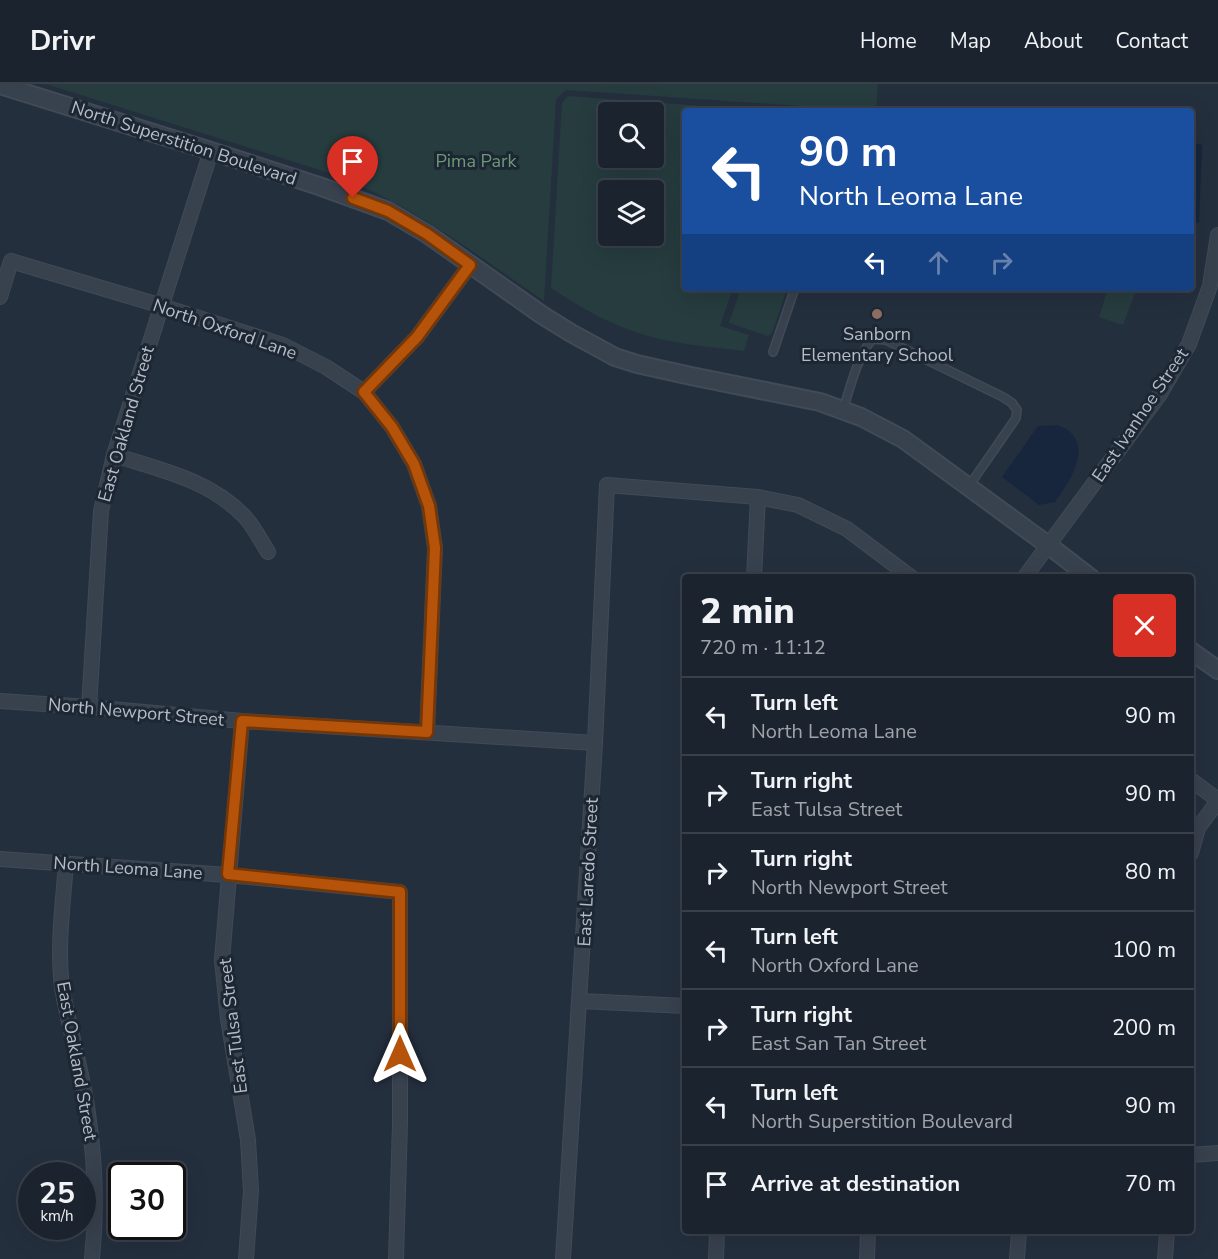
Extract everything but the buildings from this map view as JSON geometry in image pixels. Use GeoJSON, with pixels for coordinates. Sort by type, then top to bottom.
{"type":"FeatureCollection","features":[{"type":"Feature","properties":{"kind":"street","name":"North Superstition Boulevard"},"geometry":{"type":"LineString","coordinates":[[0,85],[319,186],[388,211],[427,234],[542,315],[615,357],[682,374],[820,402],[870,422],[903,440],[969,486],[1086,574]]}},
{"type":"Feature","properties":{"kind":"street","name":"East Oakland Street"},"geometry":{"type":"LineString","coordinates":[[89,707],[101,511],[114,455],[211,151]]}},
{"type":"Feature","properties":{"kind":"street","name":"East Ivanhoe Street"},"geometry":{"type":"LineString","coordinates":[[1027,574],[1160,394],[1189,344],[1210,286],[1218,235]]}},
{"type":"Feature","properties":{"kind":"street","name":"North Oxford Lane"},"geometry":{"type":"LineString","coordinates":[[0,297],[11,261],[283,345],[326,367],[364,392],[392,427],[414,464],[429,506],[435,548],[427,732]]}},
{"type":"Feature","properties":{"kind":"street"},"geometry":{"type":"LineString","coordinates":[[364,392],[417,337],[470,265]]}},
{"type":"Feature","properties":{"kind":"street"},"geometry":{"type":"LineString","coordinates":[[114,455],[191,479],[219,494],[246,518],[268,552]]}},
{"type":"Feature","properties":{"kind":"street","name":"East Laredo Street"},"geometry":{"type":"LineString","coordinates":[[563,1259],[595,743],[607,485],[758,497]]}},
{"type":"Feature","properties":{"kind":"street"},"geometry":{"type":"LineString","coordinates":[[754,574],[758,497],[798,505],[847,529],[907,574]]}},
{"type":"Feature","properties":{"kind":"street"},"geometry":{"type":"LineString","coordinates":[[1194,653],[1218,670]]}},
{"type":"Feature","properties":{"kind":"street","name":"North Newport Street"},"geometry":{"type":"LineString","coordinates":[[0,701],[242,721],[595,743]]}},
{"type":"Feature","properties":{"kind":"street","name":"East Tulsa Street"},"geometry":{"type":"LineString","coordinates":[[242,721],[222,960],[228,1019],[248,1140],[251,1191],[246,1259]]}},
{"type":"Feature","properties":{"kind":"street"},"geometry":{"type":"LineString","coordinates":[[1194,782],[1218,800],[1198,828],[1194,842]]}},
{"type":"Feature","properties":{"kind":"street","name":"North Leoma Lane"},"geometry":{"type":"LineString","coordinates":[[0,859],[228,874],[400,892],[400,1123],[396,1259]]}},
{"type":"Feature","properties":{"kind":"street","name":"East Oakland Street"},"geometry":{"type":"LineString","coordinates":[[66,863],[60,947],[62,986],[88,1113],[95,1186],[92,1259]]}},
{"type":"Feature","properties":{"kind":"street"},"geometry":{"type":"LineString","coordinates":[[580,1001],[682,1006]]}},
{"type":"Feature","properties":{"kind":"street"},"geometry":{"type":"LineString","coordinates":[[1194,1155],[1218,1154]]}},
{"type":"Feature","properties":{"kind":"street"},"geometry":{"type":"LineString","coordinates":[[716,1259],[717,1234]]}},
{"type":"Feature","properties":{"kind":"street"},"geometry":{"type":"LineString","coordinates":[[867,1259],[868,1234]]}},
{"type":"Feature","properties":{"kind":"street"},"geometry":{"type":"LineString","coordinates":[[1017,1259],[1019,1234]]}},
{"type":"Feature","properties":{"kind":"street"},"geometry":{"type":"LineString","coordinates":[[1165,1259],[1167,1234]]}},
{"type":"Feature","properties":{"kind":"lane"},"geometry":{"type":"LineString","coordinates":[[773,352],[794,291]]}},
{"type":"Feature","properties":{"kind":"lane"},"geometry":{"type":"LineString","coordinates":[[843,410],[860,359],[867,344],[873,339],[886,340],[1003,397],[1017,410],[1016,418],[969,486]]}},
{"type":"Feature","properties":{"kind":"green space","name":"Pima Park"},"geometry":{"type":"Polygon","coordinates":[[[46,84],[878,84],[876,108],[832,108],[566,90],[556,99],[544,301],[412,212],[326,172],[46,84]]]}},
{"type":"Feature","properties":{"kind":"green space"},"geometry":{"type":"Polygon","coordinates":[[[568,96],[649,102],[598,102],[598,168],[664,168],[664,103],[730,108],[682,108],[682,291],[732,291],[720,326],[749,335],[744,351],[651,337],[593,314],[551,288],[562,103],[568,96]]]}},
{"type":"Feature","properties":{"kind":"green space"},"geometry":{"type":"Polygon","coordinates":[[[740,291],[786,291],[772,333],[768,336],[729,323],[740,291]]]}},
{"type":"Feature","properties":{"kind":"green space"},"geometry":{"type":"Polygon","coordinates":[[[1107,291],[1136,291],[1123,325],[1099,317],[1107,291]]]}},
{"type":"Feature","properties":{"kind":"water"},"geometry":{"type":"Polygon","coordinates":[[[1194,143],[1202,145],[1199,223],[1194,222],[1194,143]]]}},
{"type":"Feature","properties":{"kind":"water"},"geometry":{"type":"Polygon","coordinates":[[[1057,425],[1068,430],[1076,439],[1078,457],[1071,477],[1055,502],[1039,505],[1002,477],[1038,426],[1057,425]]]}},
{"type":"Feature","properties":{"kind":"place","name":"Sanborn Elementary School"},"geometry":{"type":"Point","coordinates":[877,314]}},
{"type":"Feature","properties":{"kind":"route"},"geometry":{"type":"LineString","coordinates":[[353,198],[388,211],[427,234],[470,265],[417,337],[364,392],[392,427],[414,464],[429,506],[435,548],[427,732],[242,721],[228,874],[400,892],[400,1054]]}}]}
